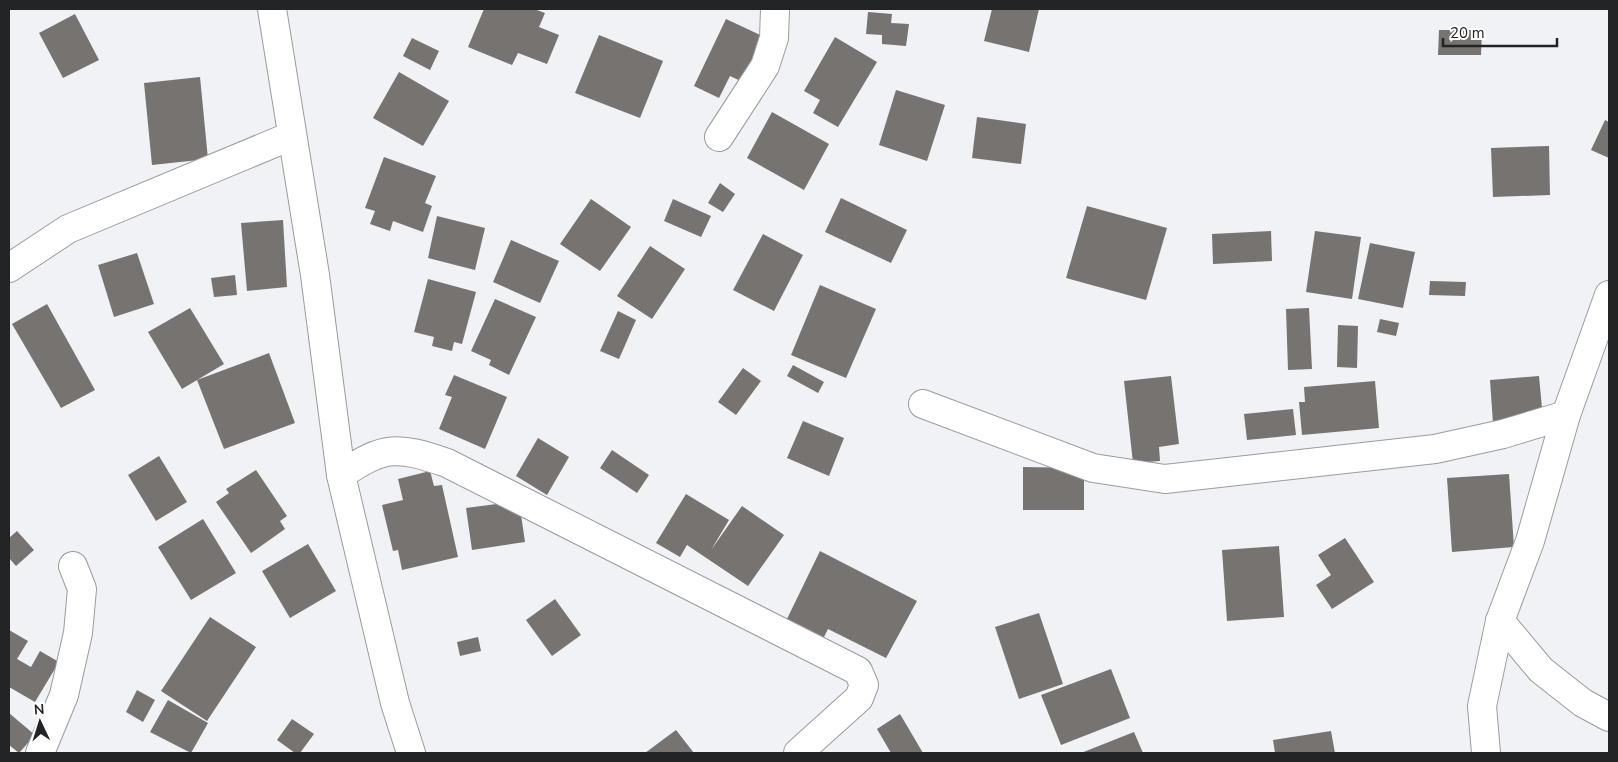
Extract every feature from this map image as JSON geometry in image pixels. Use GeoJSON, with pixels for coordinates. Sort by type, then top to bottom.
{"type":"FeatureCollection","features":[{"type":"Feature","properties":{"kind":"street"},"geometry":{"type":"LineString","coordinates":[[272,9],[278,38],[291,136],[315,275],[341,475],[395,702],[411,753]]}},
{"type":"Feature","properties":{"kind":"street"},"geometry":{"type":"LineString","coordinates":[[720,138],[766,66],[774,38],[775,9]]}},
{"type":"Feature","properties":{"kind":"street"},"geometry":{"type":"LineString","coordinates":[[9,268],[68,229],[291,136]]}},
{"type":"Feature","properties":{"kind":"street"},"geometry":{"type":"LineString","coordinates":[[1486,753],[1482,706],[1500,621],[1530,541],[1566,415],[1607,306]]}},
{"type":"Feature","properties":{"kind":"street"},"geometry":{"type":"LineString","coordinates":[[923,404],[1093,468],[1165,479],[1272,466],[1351,460],[1434,449],[1503,434],[1566,415]]}},
{"type":"Feature","properties":{"kind":"street"},"geometry":{"type":"LineString","coordinates":[[341,475],[368,457],[383,453],[411,451],[447,463],[858,671],[864,685],[859,698],[798,753]]}},
{"type":"Feature","properties":{"kind":"street"},"geometry":{"type":"LineString","coordinates":[[40,753],[64,696],[78,633],[82,589],[73,566]]}},
{"type":"Feature","properties":{"kind":"street"},"geometry":{"type":"LineString","coordinates":[[1500,621],[1541,670],[1583,703],[1609,716]]}},
{"type":"Feature","properties":{"kind":"street"},"geometry":{"type":"LineString","coordinates":[[1583,703],[1609,697]]}},
{"type":"Feature","properties":{"kind":"building"},"geometry":{"type":"Polygon","coordinates":[[[484,9],[534,9],[545,13],[539,27],[559,35],[547,64],[518,53],[512,65],[468,47],[484,9]]]}},
{"type":"Feature","properties":{"kind":"building"},"geometry":{"type":"Polygon","coordinates":[[[992,9],[1039,9],[1029,52],[984,41],[992,9]]]}},
{"type":"Feature","properties":{"kind":"building"},"geometry":{"type":"Polygon","coordinates":[[[868,12],[892,14],[891,23],[909,24],[906,46],[882,44],[882,35],[866,34],[868,12]]]}},
{"type":"Feature","properties":{"kind":"building"},"geometry":{"type":"Polygon","coordinates":[[[75,14],[99,60],[63,78],[39,33],[75,14]]]}},
{"type":"Feature","properties":{"kind":"building"},"geometry":{"type":"Polygon","coordinates":[[[726,19],[771,40],[749,85],[730,76],[719,98],[694,86],[726,19]]]}},
{"type":"Feature","properties":{"kind":"building"},"geometry":{"type":"Polygon","coordinates":[[[1439,30],[1482,30],[1481,55],[1438,55],[1439,30]]]}},
{"type":"Feature","properties":{"kind":"building"},"geometry":{"type":"Polygon","coordinates":[[[599,35],[663,61],[640,118],[575,93],[599,35]]]}},
{"type":"Feature","properties":{"kind":"building"},"geometry":{"type":"Polygon","coordinates":[[[835,37],[877,62],[838,127],[813,113],[820,100],[804,91],[835,37]]]}},
{"type":"Feature","properties":{"kind":"building"},"geometry":{"type":"Polygon","coordinates":[[[412,38],[439,51],[430,70],[403,56],[412,38]]]}},
{"type":"Feature","properties":{"kind":"building"},"geometry":{"type":"Polygon","coordinates":[[[399,72],[449,101],[423,146],[373,118],[399,72]]]}},
{"type":"Feature","properties":{"kind":"building"},"geometry":{"type":"Polygon","coordinates":[[[200,77],[208,159],[152,165],[144,83],[200,77]]]}},
{"type":"Feature","properties":{"kind":"building"},"geometry":{"type":"Polygon","coordinates":[[[896,90],[945,105],[927,161],[879,145],[896,90]]]}},
{"type":"Feature","properties":{"kind":"building"},"geometry":{"type":"Polygon","coordinates":[[[772,112],[829,144],[804,190],[747,158],[772,112]]]}},
{"type":"Feature","properties":{"kind":"building"},"geometry":{"type":"Polygon","coordinates":[[[977,117],[1026,124],[1021,164],[972,158],[977,117]]]}},
{"type":"Feature","properties":{"kind":"building"},"geometry":{"type":"Polygon","coordinates":[[[1605,120],[1609,122],[1609,158],[1591,150],[1605,120]]]}},
{"type":"Feature","properties":{"kind":"building"},"geometry":{"type":"Polygon","coordinates":[[[1549,146],[1550,195],[1493,197],[1491,148],[1549,146]]]}},
{"type":"Feature","properties":{"kind":"building"},"geometry":{"type":"Polygon","coordinates":[[[384,157],[436,176],[425,203],[432,206],[423,232],[393,221],[390,231],[370,224],[375,211],[365,208],[384,157]]]}},
{"type":"Feature","properties":{"kind":"building"},"geometry":{"type":"Polygon","coordinates":[[[720,183],[735,194],[723,212],[708,203],[720,183]]]}},
{"type":"Feature","properties":{"kind":"building"},"geometry":{"type":"Polygon","coordinates":[[[841,198],[907,230],[891,263],[825,232],[841,198]]]}},
{"type":"Feature","properties":{"kind":"building"},"geometry":{"type":"Polygon","coordinates":[[[591,199],[631,227],[600,271],[560,244],[591,199]]]}},
{"type":"Feature","properties":{"kind":"building"},"geometry":{"type":"Polygon","coordinates":[[[673,199],[711,216],[701,237],[664,221],[673,199]]]}},
{"type":"Feature","properties":{"kind":"building"},"geometry":{"type":"Polygon","coordinates":[[[1087,206],[1167,228],[1146,300],[1066,278],[1087,206]]]}},
{"type":"Feature","properties":{"kind":"building"},"geometry":{"type":"Polygon","coordinates":[[[437,216],[485,228],[475,270],[428,258],[437,216]]]}},
{"type":"Feature","properties":{"kind":"building"},"geometry":{"type":"Polygon","coordinates":[[[283,220],[287,287],[247,291],[241,223],[283,220]]]}},
{"type":"Feature","properties":{"kind":"building"},"geometry":{"type":"Polygon","coordinates":[[[1271,231],[1272,261],[1213,264],[1212,234],[1271,231]]]}},
{"type":"Feature","properties":{"kind":"building"},"geometry":{"type":"Polygon","coordinates":[[[1315,231],[1361,237],[1352,299],[1306,292],[1315,231]]]}},
{"type":"Feature","properties":{"kind":"building"},"geometry":{"type":"Polygon","coordinates":[[[763,234],[803,255],[774,311],[733,290],[763,234]]]}},
{"type":"Feature","properties":{"kind":"building"},"geometry":{"type":"Polygon","coordinates":[[[511,240],[559,261],[540,303],[493,282],[511,240]]]}},
{"type":"Feature","properties":{"kind":"building"},"geometry":{"type":"Polygon","coordinates":[[[1370,243],[1415,252],[1403,308],[1358,299],[1370,243]]]}},
{"type":"Feature","properties":{"kind":"building"},"geometry":{"type":"Polygon","coordinates":[[[650,246],[685,269],[652,319],[617,296],[650,246]]]}},
{"type":"Feature","properties":{"kind":"building"},"geometry":{"type":"Polygon","coordinates":[[[137,253],[154,304],[114,317],[98,265],[137,253]]]}},
{"type":"Feature","properties":{"kind":"building"},"geometry":{"type":"Polygon","coordinates":[[[235,275],[237,295],[214,297],[211,278],[235,275]]]}},
{"type":"Feature","properties":{"kind":"building"},"geometry":{"type":"Polygon","coordinates":[[[428,279],[476,292],[462,344],[454,342],[452,351],[432,346],[434,337],[414,332],[428,279]]]}},
{"type":"Feature","properties":{"kind":"building"},"geometry":{"type":"Polygon","coordinates":[[[1430,281],[1466,282],[1465,296],[1429,295],[1430,281]]]}},
{"type":"Feature","properties":{"kind":"building"},"geometry":{"type":"Polygon","coordinates":[[[820,285],[876,309],[846,378],[791,355],[820,285]]]}},
{"type":"Feature","properties":{"kind":"building"},"geometry":{"type":"Polygon","coordinates":[[[495,299],[536,317],[509,375],[489,365],[491,360],[471,351],[495,299]]]}},
{"type":"Feature","properties":{"kind":"building"},"geometry":{"type":"Polygon","coordinates":[[[47,304],[95,390],[61,408],[12,324],[47,304]]]}},
{"type":"Feature","properties":{"kind":"building"},"geometry":{"type":"Polygon","coordinates":[[[190,308],[224,364],[182,389],[148,332],[190,308]]]}},
{"type":"Feature","properties":{"kind":"building"},"geometry":{"type":"Polygon","coordinates":[[[1309,308],[1312,369],[1288,370],[1286,309],[1309,308]]]}},
{"type":"Feature","properties":{"kind":"building"},"geometry":{"type":"Polygon","coordinates":[[[618,311],[636,320],[619,359],[600,351],[618,311]]]}},
{"type":"Feature","properties":{"kind":"building"},"geometry":{"type":"Polygon","coordinates":[[[1380,319],[1399,323],[1396,336],[1377,332],[1380,319]]]}},
{"type":"Feature","properties":{"kind":"building"},"geometry":{"type":"Polygon","coordinates":[[[1338,325],[1358,326],[1357,368],[1337,367],[1338,325]]]}},
{"type":"Feature","properties":{"kind":"building"},"geometry":{"type":"Polygon","coordinates":[[[269,353],[295,423],[224,449],[197,380],[269,353]]]}},
{"type":"Feature","properties":{"kind":"building"},"geometry":{"type":"Polygon","coordinates":[[[793,365],[824,382],[818,393],[787,376],[793,365]]]}},
{"type":"Feature","properties":{"kind":"building"},"geometry":{"type":"Polygon","coordinates":[[[743,368],[761,381],[736,415],[718,402],[743,368]]]}},
{"type":"Feature","properties":{"kind":"building"},"geometry":{"type":"Polygon","coordinates":[[[454,375],[507,397],[485,449],[439,429],[452,397],[445,395],[454,375]]]}},
{"type":"Feature","properties":{"kind":"building"},"geometry":{"type":"Polygon","coordinates":[[[1171,376],[1179,444],[1159,447],[1160,461],[1133,463],[1124,381],[1171,376]]]}},
{"type":"Feature","properties":{"kind":"building"},"geometry":{"type":"Polygon","coordinates":[[[1539,376],[1543,419],[1493,423],[1490,380],[1539,376]]]}},
{"type":"Feature","properties":{"kind":"building"},"geometry":{"type":"Polygon","coordinates":[[[1375,381],[1379,428],[1302,435],[1299,402],[1305,402],[1304,387],[1375,381]]]}},
{"type":"Feature","properties":{"kind":"building"},"geometry":{"type":"Polygon","coordinates":[[[1293,409],[1296,435],[1247,440],[1244,414],[1293,409]]]}},
{"type":"Feature","properties":{"kind":"building"},"geometry":{"type":"Polygon","coordinates":[[[803,421],[844,438],[829,476],[787,458],[803,421]]]}},
{"type":"Feature","properties":{"kind":"building"},"geometry":{"type":"Polygon","coordinates":[[[538,438],[569,457],[547,495],[516,476],[538,438]]]}},
{"type":"Feature","properties":{"kind":"building"},"geometry":{"type":"Polygon","coordinates":[[[612,450],[649,475],[637,493],[600,468],[612,450]]]}},
{"type":"Feature","properties":{"kind":"building"},"geometry":{"type":"Polygon","coordinates":[[[159,456],[187,502],[156,521],[128,475],[159,456]]]}},
{"type":"Feature","properties":{"kind":"building"},"geometry":{"type":"Polygon","coordinates":[[[1023,467],[1084,468],[1084,510],[1023,510],[1023,467]]]}},
{"type":"Feature","properties":{"kind":"building"},"geometry":{"type":"Polygon","coordinates":[[[256,470],[287,516],[280,521],[285,529],[251,553],[216,502],[229,493],[226,489],[256,470]]]}},
{"type":"Feature","properties":{"kind":"building"},"geometry":{"type":"Polygon","coordinates":[[[430,471],[434,486],[442,485],[458,557],[402,570],[398,550],[393,551],[382,505],[403,500],[398,479],[430,471]]]}},
{"type":"Feature","properties":{"kind":"building"},"geometry":{"type":"Polygon","coordinates":[[[1509,474],[1514,547],[1452,552],[1447,478],[1509,474]]]}},
{"type":"Feature","properties":{"kind":"building"},"geometry":{"type":"Polygon","coordinates":[[[686,494],[729,520],[711,550],[742,506],[784,535],[748,586],[687,545],[680,557],[656,543],[686,494]]]}},
{"type":"Feature","properties":{"kind":"building"},"geometry":{"type":"Polygon","coordinates":[[[519,501],[525,542],[472,550],[466,508],[519,501]]]}},
{"type":"Feature","properties":{"kind":"building"},"geometry":{"type":"Polygon","coordinates":[[[203,519],[236,573],[191,600],[158,547],[203,519]]]}},
{"type":"Feature","properties":{"kind":"building"},"geometry":{"type":"Polygon","coordinates":[[[17,531],[34,550],[16,566],[9,558],[9,538],[17,531]]]}},
{"type":"Feature","properties":{"kind":"building"},"geometry":{"type":"Polygon","coordinates":[[[1345,538],[1374,582],[1332,609],[1316,585],[1331,575],[1318,555],[1345,538]]]}},
{"type":"Feature","properties":{"kind":"building"},"geometry":{"type":"Polygon","coordinates":[[[308,544],[336,591],[290,618],[262,571],[308,544]]]}},
{"type":"Feature","properties":{"kind":"building"},"geometry":{"type":"Polygon","coordinates":[[[1279,546],[1284,617],[1227,621],[1222,550],[1279,546]]]}},
{"type":"Feature","properties":{"kind":"building"},"geometry":{"type":"Polygon","coordinates":[[[820,551],[917,601],[886,658],[828,629],[823,639],[786,621],[820,551]]]}},
{"type":"Feature","properties":{"kind":"building"},"geometry":{"type":"Polygon","coordinates":[[[555,599],[581,635],[552,656],[526,620],[555,599]]]}},
{"type":"Feature","properties":{"kind":"building"},"geometry":{"type":"Polygon","coordinates":[[[1039,613],[1063,684],[1019,699],[995,627],[1039,613]]]}},
{"type":"Feature","properties":{"kind":"building"},"geometry":{"type":"Polygon","coordinates":[[[210,617],[256,647],[207,721],[161,691],[210,617]]]}},
{"type":"Feature","properties":{"kind":"building"},"geometry":{"type":"Polygon","coordinates":[[[9,630],[28,641],[17,659],[31,667],[40,651],[59,662],[35,702],[9,687],[9,630]]]}},
{"type":"Feature","properties":{"kind":"building"},"geometry":{"type":"Polygon","coordinates":[[[478,637],[481,651],[460,656],[457,642],[478,637]]]}},
{"type":"Feature","properties":{"kind":"building"},"geometry":{"type":"Polygon","coordinates":[[[1111,669],[1130,718],[1061,745],[1041,695],[1111,669]]]}},
{"type":"Feature","properties":{"kind":"building"},"geometry":{"type":"Polygon","coordinates":[[[137,690],[155,700],[143,722],[126,712],[137,690]]]}},
{"type":"Feature","properties":{"kind":"building"},"geometry":{"type":"Polygon","coordinates":[[[168,700],[208,723],[191,753],[150,732],[168,700]]]}},
{"type":"Feature","properties":{"kind":"building"},"geometry":{"type":"Polygon","coordinates":[[[9,713],[35,735],[19,753],[9,745],[9,713]]]}},
{"type":"Feature","properties":{"kind":"building"},"geometry":{"type":"Polygon","coordinates":[[[900,714],[923,753],[891,753],[877,729],[900,714]]]}},
{"type":"Feature","properties":{"kind":"building"},"geometry":{"type":"Polygon","coordinates":[[[292,719],[314,734],[300,753],[295,753],[277,740],[292,719]]]}},
{"type":"Feature","properties":{"kind":"building"},"geometry":{"type":"Polygon","coordinates":[[[676,730],[694,753],[645,753],[676,730]]]}},
{"type":"Feature","properties":{"kind":"building"},"geometry":{"type":"Polygon","coordinates":[[[1331,731],[1335,753],[1275,753],[1273,740],[1331,731]]]}},
{"type":"Feature","properties":{"kind":"building"},"geometry":{"type":"Polygon","coordinates":[[[1134,732],[1143,753],[1081,753],[1134,732]]]}}]}
